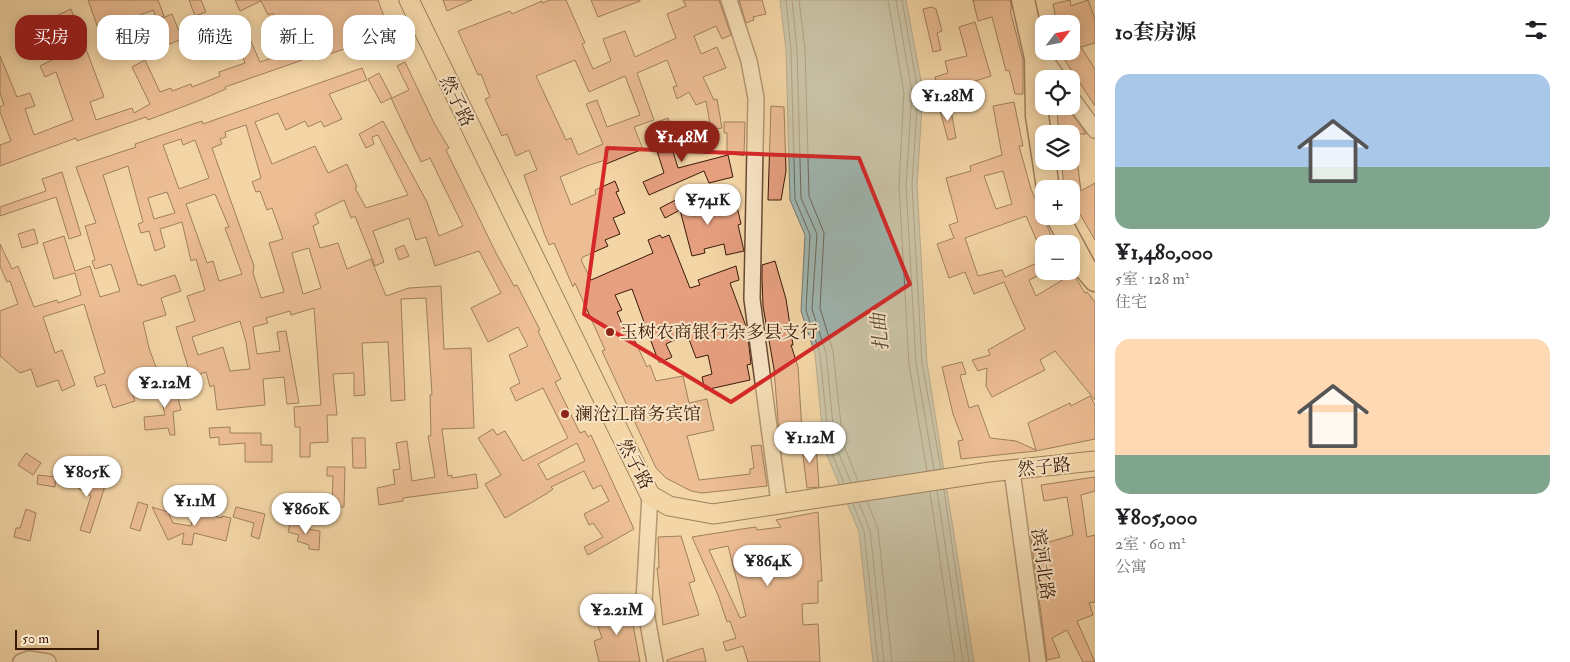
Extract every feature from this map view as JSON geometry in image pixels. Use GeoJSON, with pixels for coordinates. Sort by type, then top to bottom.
{"type":"FeatureCollection","features":[{"type":"Feature","properties":{"kind":"highway"},"geometry":{"type":"LineString","coordinates":[[1023,0],[1036,58],[1038,125]]}},
{"type":"Feature","properties":{"kind":"highway"},"geometry":{"type":"LineString","coordinates":[[1032,0],[1045,69]]}},
{"type":"Feature","properties":{"kind":"highway"},"geometry":{"type":"LineString","coordinates":[[1062,225],[1085,268],[1095,280]]}},
{"type":"Feature","properties":{"kind":"highway"},"geometry":{"type":"LineString","coordinates":[[1072,225],[1095,263]]}},
{"type":"Feature","properties":{"kind":"main road","name":"然子路"},"geometry":{"type":"LineString","coordinates":[[409,0],[650,495],[669,506],[713,514],[990,472],[1095,461]]}},
{"type":"Feature","properties":{"kind":"street"},"geometry":{"type":"LineString","coordinates":[[729,0],[749,60],[756,98],[752,299],[787,502]]}},
{"type":"Feature","properties":{"kind":"street"},"geometry":{"type":"LineString","coordinates":[[1080,109],[1095,130]]}},
{"type":"Feature","properties":{"kind":"street","name":"滨河北路"},"geometry":{"type":"LineString","coordinates":[[1012,471],[1038,662]]}},
{"type":"Feature","properties":{"kind":"street"},"geometry":{"type":"LineString","coordinates":[[650,495],[644,600],[655,662]]}},
{"type":"Feature","properties":{"kind":"street"},"geometry":{"type":"LineString","coordinates":[[21,662],[29,659],[48,662]]}},
{"type":"Feature","properties":{"kind":"highlighted area"},"geometry":{"type":"Polygon","coordinates":[[[607,148],[859,158],[910,284],[731,402],[584,314],[607,148]]]}},
{"type":"Feature","properties":{"kind":"water","name":"扎曲"},"geometry":{"type":"Polygon","coordinates":[[[780,0],[906,0],[923,91],[917,185],[927,363],[974,662],[873,662],[859,532],[824,448],[815,354],[801,311],[805,235],[790,200],[786,50],[780,0]]]}},
{"type":"Feature","properties":{"kind":"building"},"geometry":{"type":"Polygon","coordinates":[[[88,0],[158,0],[164,15],[155,15],[153,10],[140,15],[97,15],[97,25],[88,0]]]}},
{"type":"Feature","properties":{"kind":"building"},"geometry":{"type":"Polygon","coordinates":[[[189,0],[201,0],[206,12],[195,15],[189,0]]]}},
{"type":"Feature","properties":{"kind":"building"},"geometry":{"type":"Polygon","coordinates":[[[235,0],[378,0],[383,15],[343,15],[343,49],[333,53],[333,15],[274,15],[273,13],[268,15],[261,1],[240,11],[235,0]]]}},
{"type":"Feature","properties":{"kind":"building"},"geometry":{"type":"Polygon","coordinates":[[[443,0],[472,0],[447,11],[443,0]]]}},
{"type":"Feature","properties":{"kind":"building"},"geometry":{"type":"Polygon","coordinates":[[[550,0],[566,0],[585,43],[582,44],[593,69],[611,61],[603,39],[625,31],[635,57],[676,38],[667,14],[686,6],[683,0],[719,0],[731,35],[722,39],[716,26],[694,36],[701,54],[717,47],[726,68],[703,77],[714,100],[717,99],[722,128],[711,130],[706,101],[696,105],[689,92],[677,99],[673,87],[677,86],[667,60],[637,73],[654,120],[634,127],[643,149],[606,164],[605,160],[560,177],[571,205],[596,194],[595,190],[615,181],[619,191],[616,192],[625,213],[613,218],[620,234],[605,240],[608,246],[583,257],[581,260],[591,280],[653,253],[648,240],[660,235],[662,238],[669,235],[690,288],[700,285],[698,280],[736,266],[739,280],[730,283],[747,329],[751,364],[747,365],[750,380],[705,390],[702,377],[712,374],[708,355],[696,358],[687,334],[666,344],[672,357],[659,363],[632,289],[615,295],[622,310],[617,312],[629,340],[634,339],[647,367],[650,365],[656,381],[683,376],[689,403],[707,399],[714,430],[687,436],[699,480],[750,474],[750,469],[754,468],[751,446],[761,445],[767,486],[702,493],[691,491],[666,478],[656,468],[602,351],[605,350],[575,283],[573,287],[554,243],[549,245],[524,175],[537,170],[529,150],[516,156],[507,134],[502,136],[485,99],[490,97],[481,74],[478,75],[458,31],[510,11],[512,14],[542,1],[542,3],[550,0]],[[575,60],[536,76],[566,140],[571,138],[578,155],[603,144],[586,104],[597,100],[607,127],[640,115],[625,76],[589,92],[575,60]]]}},
{"type":"Feature","properties":{"kind":"building"},"geometry":{"type":"Polygon","coordinates":[[[591,0],[640,0],[640,1],[598,17],[591,0]]]}},
{"type":"Feature","properties":{"kind":"building"},"geometry":{"type":"Polygon","coordinates":[[[739,0],[762,0],[766,14],[753,17],[754,20],[746,23],[739,0]]]}},
{"type":"Feature","properties":{"kind":"building"},"geometry":{"type":"Polygon","coordinates":[[[973,0],[1010,0],[1012,9],[1010,10],[1023,60],[1023,94],[1015,94],[1009,70],[1006,71],[992,17],[978,21],[973,0]]]}},
{"type":"Feature","properties":{"kind":"building"},"geometry":{"type":"Polygon","coordinates":[[[1070,0],[1071,6],[1088,0],[1095,19],[1095,43],[1081,47],[1095,69],[1095,106],[1080,83],[1080,70],[1071,70],[1065,60],[1080,60],[1080,15],[1055,15],[1053,4],[1070,0]]]}},
{"type":"Feature","properties":{"kind":"building"},"geometry":{"type":"Polygon","coordinates":[[[932,7],[936,9],[942,31],[937,33],[941,50],[933,52],[923,9],[932,7]]]}},
{"type":"Feature","properties":{"kind":"building"},"geometry":{"type":"Polygon","coordinates":[[[71,9],[73,15],[58,15],[71,9]]]}},
{"type":"Feature","properties":{"kind":"building"},"geometry":{"type":"Polygon","coordinates":[[[172,14],[179,31],[179,40],[170,44],[169,44],[169,15],[172,14]]]}},
{"type":"Feature","properties":{"kind":"building"},"geometry":{"type":"Polygon","coordinates":[[[975,22],[991,76],[960,86],[963,96],[941,102],[935,77],[948,73],[945,61],[967,56],[959,27],[975,22]]]}},
{"type":"Feature","properties":{"kind":"building"},"geometry":{"type":"Polygon","coordinates":[[[251,42],[260,62],[266,60],[302,60],[225,87],[226,89],[148,120],[146,117],[77,141],[76,138],[0,166],[0,145],[11,141],[0,112],[0,107],[4,105],[0,93],[0,56],[17,97],[30,93],[35,106],[25,109],[34,135],[73,120],[56,72],[45,77],[40,66],[52,60],[87,60],[87,52],[104,97],[90,102],[96,120],[132,108],[134,113],[150,104],[132,67],[145,60],[160,92],[171,88],[172,91],[191,84],[192,87],[220,76],[219,72],[245,63],[244,60],[251,60],[251,42]]]}},
{"type":"Feature","properties":{"kind":"building"},"geometry":{"type":"Polygon","coordinates":[[[405,62],[434,123],[449,148],[446,150],[496,253],[514,286],[517,285],[540,330],[538,331],[561,379],[555,382],[580,433],[585,431],[588,437],[591,435],[634,529],[588,555],[584,547],[603,537],[593,523],[589,525],[584,514],[609,501],[601,485],[593,489],[584,471],[551,487],[553,489],[546,494],[505,518],[485,484],[501,475],[478,438],[493,429],[497,435],[505,431],[523,461],[568,438],[543,388],[516,401],[510,388],[520,383],[509,355],[528,346],[518,327],[488,342],[471,308],[501,293],[479,251],[435,266],[426,237],[416,240],[409,218],[373,231],[384,262],[375,266],[355,216],[351,218],[344,200],[315,214],[319,223],[313,226],[320,248],[338,243],[347,269],[371,259],[386,296],[409,288],[441,286],[444,349],[471,348],[474,428],[442,429],[448,476],[452,475],[452,478],[476,474],[478,488],[403,498],[403,501],[379,505],[377,488],[395,484],[393,470],[400,469],[396,443],[407,441],[412,481],[435,477],[428,436],[431,436],[430,395],[432,395],[426,298],[401,299],[405,400],[391,401],[388,342],[362,343],[365,395],[354,396],[354,373],[333,374],[337,415],[327,415],[328,442],[310,443],[310,457],[300,457],[300,427],[295,427],[294,407],[321,405],[314,308],[291,315],[290,311],[266,318],[268,323],[253,327],[257,354],[280,351],[277,332],[286,331],[299,403],[287,404],[284,377],[263,379],[265,405],[217,410],[214,385],[210,387],[206,372],[191,377],[176,327],[195,321],[187,296],[205,290],[196,259],[191,261],[182,222],[160,229],[165,247],[155,251],[149,231],[141,233],[138,224],[143,222],[128,166],[103,175],[138,285],[141,284],[141,286],[175,275],[181,291],[161,298],[166,315],[143,322],[149,348],[157,370],[128,380],[135,401],[113,408],[105,384],[97,387],[94,377],[105,373],[84,304],[43,317],[55,353],[62,350],[75,385],[62,391],[58,380],[37,387],[31,369],[20,373],[0,356],[0,311],[18,304],[10,281],[7,282],[0,266],[0,244],[12,269],[18,266],[34,307],[57,300],[58,303],[81,295],[75,273],[54,279],[43,243],[64,236],[75,271],[90,266],[100,297],[120,291],[111,264],[95,269],[92,261],[95,260],[85,226],[96,223],[76,167],[136,147],[135,144],[202,121],[203,124],[362,68],[367,80],[329,94],[342,119],[324,127],[321,121],[308,127],[305,121],[286,130],[278,113],[255,122],[272,164],[315,146],[328,173],[347,164],[357,187],[355,188],[366,208],[408,195],[378,135],[372,137],[374,144],[366,148],[359,134],[383,121],[427,202],[439,236],[463,226],[430,158],[421,162],[391,98],[381,103],[368,79],[379,73],[392,98],[409,90],[397,66],[405,62]],[[246,125],[225,132],[226,137],[220,139],[222,144],[212,148],[254,266],[253,273],[261,298],[284,292],[269,243],[283,239],[272,208],[267,210],[260,191],[256,192],[252,182],[261,178],[246,125]],[[181,139],[163,145],[179,189],[209,178],[195,140],[183,145],[181,139]],[[167,192],[148,198],[154,219],[175,213],[167,192]],[[215,194],[186,204],[207,263],[213,261],[219,281],[242,274],[225,228],[229,227],[215,194]],[[309,248],[292,253],[303,294],[321,288],[309,248]],[[240,321],[192,337],[198,355],[223,347],[230,371],[250,369],[246,342],[240,321]],[[577,443],[538,464],[547,480],[585,461],[577,443]]]}},
{"type":"Feature","properties":{"kind":"building"},"geometry":{"type":"Polygon","coordinates":[[[1014,102],[1023,146],[1019,146],[1035,198],[1035,225],[1047,225],[1051,235],[1035,235],[1035,237],[1026,216],[965,238],[978,276],[1002,270],[1005,277],[1035,264],[1035,277],[1029,280],[1036,296],[1062,280],[1077,280],[1085,293],[1087,292],[1095,302],[1095,400],[1055,351],[1040,360],[1045,370],[992,397],[986,386],[987,368],[978,371],[972,360],[990,355],[988,350],[1025,329],[1004,282],[974,294],[965,272],[949,278],[937,244],[954,238],[949,225],[958,222],[946,178],[971,171],[970,166],[1002,155],[993,106],[1014,102]],[[1003,171],[984,176],[996,209],[1012,204],[1003,171]]]}},
{"type":"Feature","properties":{"kind":"building"},"geometry":{"type":"Polygon","coordinates":[[[950,105],[956,138],[948,140],[939,107],[950,105]]]}},
{"type":"Feature","properties":{"kind":"building"},"geometry":{"type":"Polygon","coordinates":[[[771,106],[784,107],[786,171],[781,200],[768,200],[771,106]]]}},
{"type":"Feature","properties":{"kind":"building"},"geometry":{"type":"Polygon","coordinates":[[[1057,115],[1073,115],[1083,129],[1086,134],[1080,134],[1080,125],[1058,125],[1057,115]]]}},
{"type":"Feature","properties":{"kind":"building"},"geometry":{"type":"Polygon","coordinates":[[[668,118],[676,143],[671,145],[678,168],[728,155],[733,177],[709,183],[704,171],[649,195],[643,182],[664,173],[657,151],[661,150],[652,124],[668,118]]]}},
{"type":"Feature","properties":{"kind":"building"},"geometry":{"type":"Polygon","coordinates":[[[724,122],[745,122],[744,155],[727,154],[727,133],[724,133],[724,122]]]}},
{"type":"Feature","properties":{"kind":"building"},"geometry":{"type":"Polygon","coordinates":[[[1062,170],[1078,170],[1080,180],[1063,180],[1062,170]]]}},
{"type":"Feature","properties":{"kind":"building"},"geometry":{"type":"Polygon","coordinates":[[[62,172],[81,235],[69,239],[56,197],[0,216],[0,207],[46,191],[42,179],[62,172]]]}},
{"type":"Feature","properties":{"kind":"building"},"geometry":{"type":"Polygon","coordinates":[[[1080,183],[1081,191],[1095,183],[1095,240],[1080,214],[1080,183]]]}},
{"type":"Feature","properties":{"kind":"building"},"geometry":{"type":"Polygon","coordinates":[[[689,193],[695,216],[736,202],[741,224],[738,225],[744,251],[726,255],[724,244],[704,249],[705,253],[692,256],[680,210],[665,218],[660,208],[689,193]]]}},
{"type":"Feature","properties":{"kind":"building"},"geometry":{"type":"Polygon","coordinates":[[[34,229],[38,243],[22,248],[18,234],[34,229]]]}},
{"type":"Feature","properties":{"kind":"building"},"geometry":{"type":"Polygon","coordinates":[[[404,245],[409,256],[399,260],[395,249],[404,245]]]}},
{"type":"Feature","properties":{"kind":"building"},"geometry":{"type":"Polygon","coordinates":[[[775,261],[786,299],[793,345],[791,345],[798,367],[802,431],[779,433],[774,369],[763,306],[762,280],[762,265],[775,261]]]}},
{"type":"Feature","properties":{"kind":"building"},"geometry":{"type":"Polygon","coordinates":[[[962,362],[966,374],[960,375],[969,408],[978,405],[990,438],[1016,441],[1036,450],[1028,423],[1070,403],[1071,406],[1090,396],[1095,405],[1095,439],[1036,451],[961,459],[958,441],[963,440],[953,414],[942,367],[962,362]]]}},
{"type":"Feature","properties":{"kind":"building"},"geometry":{"type":"Polygon","coordinates":[[[174,381],[181,410],[173,412],[175,435],[170,435],[168,428],[145,430],[144,417],[165,415],[158,384],[174,381]]]}},
{"type":"Feature","properties":{"kind":"building"},"geometry":{"type":"Polygon","coordinates":[[[230,427],[230,433],[261,433],[261,445],[272,445],[272,462],[245,462],[245,443],[219,445],[219,437],[210,438],[209,428],[230,427]]]}},
{"type":"Feature","properties":{"kind":"building"},"geometry":{"type":"Polygon","coordinates":[[[352,438],[365,438],[366,468],[353,468],[352,438]]]}},
{"type":"Feature","properties":{"kind":"building"},"geometry":{"type":"Polygon","coordinates":[[[810,439],[811,446],[816,445],[819,487],[807,488],[801,440],[810,439]]]}},
{"type":"Feature","properties":{"kind":"building"},"geometry":{"type":"Polygon","coordinates":[[[26,453],[41,463],[33,475],[18,465],[26,453]]]}},
{"type":"Feature","properties":{"kind":"building"},"geometry":{"type":"Polygon","coordinates":[[[327,467],[345,467],[344,507],[332,507],[333,476],[327,476],[327,467]]]}},
{"type":"Feature","properties":{"kind":"building"},"geometry":{"type":"Polygon","coordinates":[[[67,469],[94,486],[95,483],[105,486],[90,533],[80,530],[91,496],[62,478],[67,469]]]}},
{"type":"Feature","properties":{"kind":"building"},"geometry":{"type":"Polygon","coordinates":[[[38,475],[56,477],[55,487],[37,484],[38,475]]]}},
{"type":"Feature","properties":{"kind":"building"},"geometry":{"type":"Polygon","coordinates":[[[1095,477],[1095,491],[1081,495],[1087,537],[1095,535],[1095,602],[1089,603],[1093,615],[1077,621],[1095,662],[1083,662],[1067,630],[1052,638],[1060,657],[1047,660],[1030,531],[1042,529],[1046,543],[1073,535],[1067,497],[1044,501],[1041,485],[1095,477]]]}},
{"type":"Feature","properties":{"kind":"building"},"geometry":{"type":"Polygon","coordinates":[[[138,502],[148,505],[140,531],[130,528],[138,502]]]}},
{"type":"Feature","properties":{"kind":"building"},"geometry":{"type":"Polygon","coordinates":[[[152,507],[168,512],[173,523],[191,526],[194,511],[222,518],[222,516],[231,518],[226,541],[194,533],[192,545],[182,544],[184,533],[168,540],[152,507]]]}},
{"type":"Feature","properties":{"kind":"building"},"geometry":{"type":"Polygon","coordinates":[[[236,507],[265,514],[259,539],[251,536],[254,523],[233,517],[236,507]]]}},
{"type":"Feature","properties":{"kind":"building"},"geometry":{"type":"Polygon","coordinates":[[[26,509],[36,513],[30,541],[14,537],[16,528],[20,528],[26,509]]]}},
{"type":"Feature","properties":{"kind":"building"},"geometry":{"type":"Polygon","coordinates":[[[818,512],[822,581],[818,581],[818,603],[802,604],[803,625],[818,624],[820,662],[748,662],[743,646],[726,651],[723,642],[736,638],[730,621],[727,622],[718,595],[692,537],[756,527],[757,530],[781,527],[776,520],[818,512]],[[728,546],[709,550],[740,618],[746,616],[728,546]]]}},
{"type":"Feature","properties":{"kind":"building"},"geometry":{"type":"Polygon","coordinates":[[[291,520],[310,525],[308,529],[320,531],[319,550],[309,549],[309,545],[297,541],[299,535],[288,532],[291,520]]]}},
{"type":"Feature","properties":{"kind":"building"},"geometry":{"type":"Polygon","coordinates":[[[681,536],[695,581],[689,583],[699,615],[663,625],[657,568],[659,568],[658,537],[681,536]]]}},
{"type":"Feature","properties":{"kind":"building"},"geometry":{"type":"Polygon","coordinates":[[[629,603],[640,662],[599,662],[594,641],[602,638],[594,614],[629,603]]]}},
{"type":"Feature","properties":{"kind":"building"},"geometry":{"type":"Polygon","coordinates":[[[703,648],[706,662],[667,662],[667,660],[703,648]]]}},
{"type":"Feature","properties":{"kind":"place","name":"玉树农商银行杂多县支行"},"geometry":{"type":"Point","coordinates":[610,332]}},
{"type":"Feature","properties":{"kind":"place","name":"澜沧江商务宾馆"},"geometry":{"type":"Point","coordinates":[565,414]}}]}
